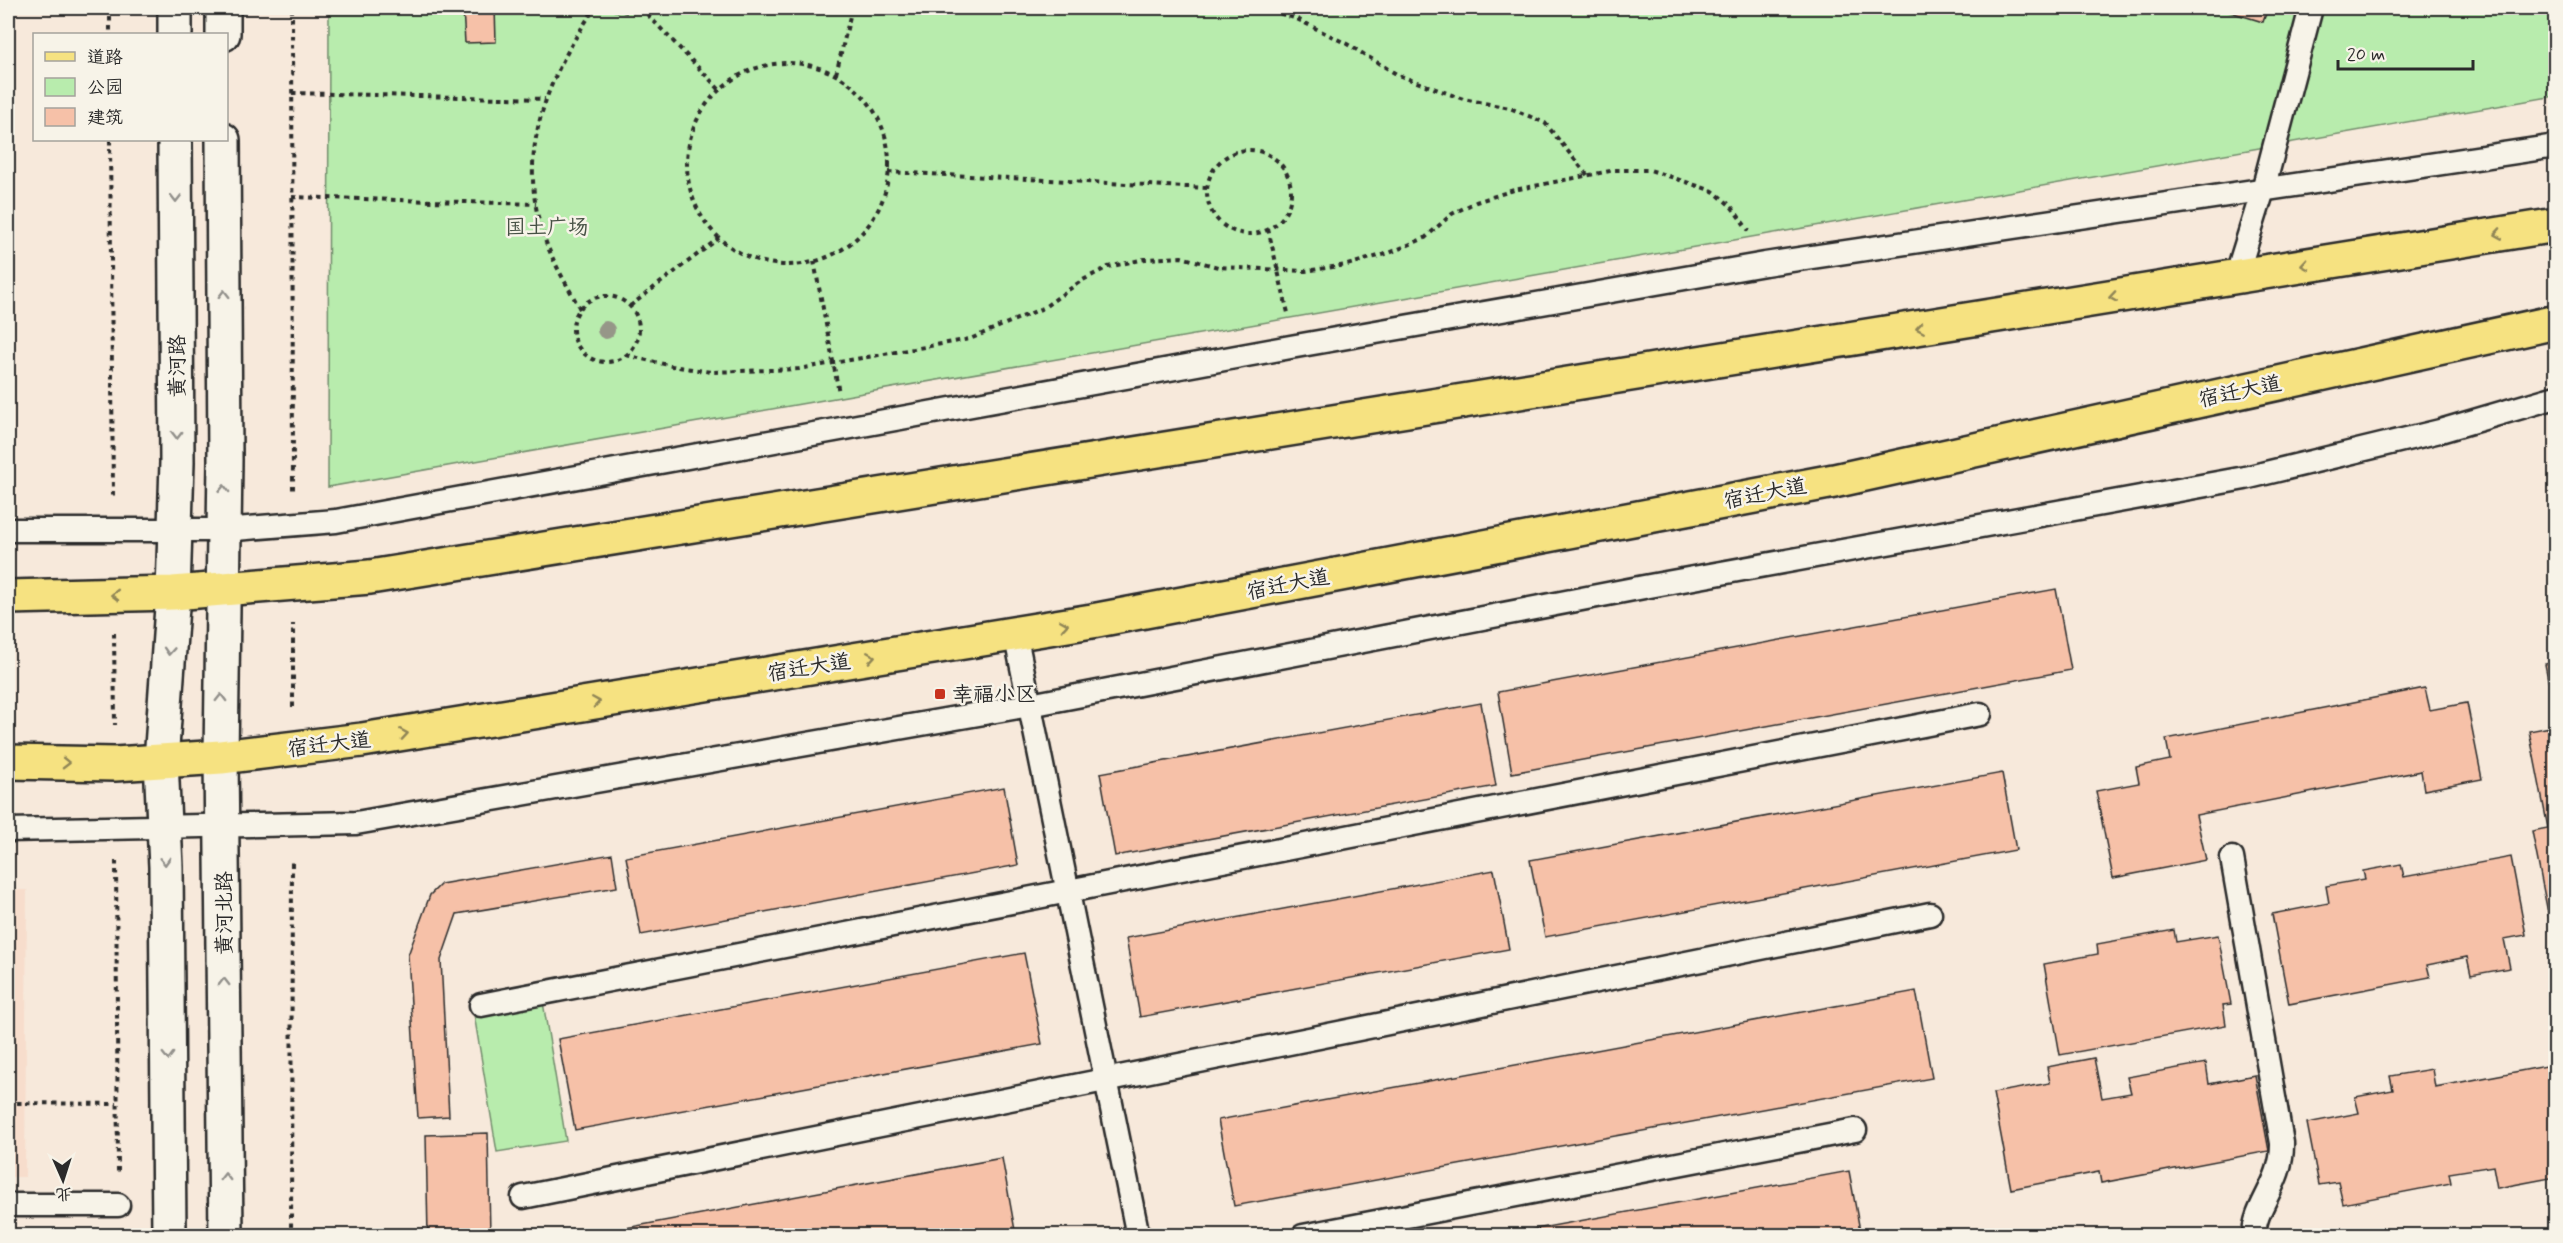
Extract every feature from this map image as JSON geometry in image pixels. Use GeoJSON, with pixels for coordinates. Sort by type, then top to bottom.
{"type":"FeatureCollection","features":[{"type":"Feature","properties":{"kind":"main road"},"geometry":{"type":"LineString","coordinates":[[175,8],[175,33]]}},
{"type":"Feature","properties":{"kind":"main road"},"geometry":{"type":"LineString","coordinates":[[223,8],[223,33]]}},
{"type":"Feature","properties":{"kind":"main road","name":"黄河路"},"geometry":{"type":"LineString","coordinates":[[173,593],[175,141]]}},
{"type":"Feature","properties":{"kind":"main road"},"geometry":{"type":"LineString","coordinates":[[223,141],[223,590]]}},
{"type":"Feature","properties":{"kind":"main road"},"geometry":{"type":"LineString","coordinates":[[8,597],[173,593],[382,575],[2556,225]]}},
{"type":"Feature","properties":{"kind":"main road","name":"宿迁大道"},"geometry":{"type":"LineString","coordinates":[[8,762],[115,764],[221,757],[373,739],[1015,633],[1834,481],[2556,322]]}},
{"type":"Feature","properties":{"kind":"main road","name":"黄河北路"},"geometry":{"type":"LineString","coordinates":[[223,590],[221,757],[226,1236]]}},
{"type":"Feature","properties":{"kind":"main road"},"geometry":{"type":"LineString","coordinates":[[169,1236],[164,828],[161,761],[173,593]]}},
{"type":"Feature","properties":{"kind":"lane"},"geometry":{"type":"LineString","coordinates":[[2236,277],[2263,190],[2311,8]]}},
{"type":"Feature","properties":{"kind":"lane"},"geometry":{"type":"LineString","coordinates":[[8,530],[223,530],[336,521],[1296,346],[1765,264],[2556,146]]}},
{"type":"Feature","properties":{"kind":"lane"},"geometry":{"type":"LineString","coordinates":[[8,830],[356,824],[1029,705],[1633,590],[2245,478],[2440,431],[2556,397]]}},
{"type":"Feature","properties":{"kind":"lane"},"geometry":{"type":"LineString","coordinates":[[1015,633],[1138,1236]]}},
{"type":"Feature","properties":{"kind":"lane"},"geometry":{"type":"LineString","coordinates":[[481,1005],[1980,714]]}},
{"type":"Feature","properties":{"kind":"lane"},"geometry":{"type":"LineString","coordinates":[[2232,858],[2282,1143],[2282,1160],[2276,1180],[2254,1225],[2254,1236]]}},
{"type":"Feature","properties":{"kind":"lane"},"geometry":{"type":"LineString","coordinates":[[523,1197],[1930,914]]}},
{"type":"Feature","properties":{"kind":"lane"},"geometry":{"type":"LineString","coordinates":[[1303,1236],[1855,1130]]}},
{"type":"Feature","properties":{"kind":"lane"},"geometry":{"type":"LineString","coordinates":[[8,1205],[118,1205]]}},
{"type":"Feature","properties":{"kind":"path"},"geometry":{"type":"LineString","coordinates":[[110,8],[110,33]]}},
{"type":"Feature","properties":{"kind":"path"},"geometry":{"type":"LineString","coordinates":[[579,309],[550,252],[536,204],[533,146],[545,99],[563,60],[595,8]]}},
{"type":"Feature","properties":{"kind":"path"},"geometry":{"type":"LineString","coordinates":[[605,8],[629,12],[640,8],[720,90]]}},
{"type":"Feature","properties":{"kind":"path"},"geometry":{"type":"LineString","coordinates":[[836,74],[852,8]]}},
{"type":"Feature","properties":{"kind":"path"},"geometry":{"type":"LineString","coordinates":[[1263,8],[1317,29],[1398,75],[1463,99],[1510,108],[1545,123],[1588,176]]}},
{"type":"Feature","properties":{"kind":"path"},"geometry":{"type":"LineString","coordinates":[[803,63],[836,74],[864,96],[883,126],[890,160],[884,199],[866,230],[838,252],[814,261],[783,265],[748,257],[719,238],[698,210],[686,167],[691,132],[708,101],[720,90],[734,77],[767,64],[803,63]]}},
{"type":"Feature","properties":{"kind":"path"},"geometry":{"type":"LineString","coordinates":[[292,93],[545,99]]}},
{"type":"Feature","properties":{"kind":"path"},"geometry":{"type":"LineString","coordinates":[[110,141],[113,531]]}},
{"type":"Feature","properties":{"kind":"path"},"geometry":{"type":"LineString","coordinates":[[1247,150],[1262,152],[1279,162],[1287,174],[1291,189],[1290,203],[1283,217],[1268,229],[1260,233],[1245,234],[1224,226],[1214,216],[1208,203],[1207,188],[1212,173],[1220,161],[1233,153],[1247,150]]}},
{"type":"Feature","properties":{"kind":"path"},"geometry":{"type":"LineString","coordinates":[[626,355],[711,372],[800,369],[970,339],[1042,308],[1081,281],[1108,267],[1145,259],[1181,257],[1218,267],[1316,269],[1347,265],[1389,253],[1425,238],[1452,214],[1476,202],[1514,190],[1615,170],[1650,170],[1713,190],[1731,206],[1746,226],[1765,264]]}},
{"type":"Feature","properties":{"kind":"path"},"geometry":{"type":"LineString","coordinates":[[888,172],[1207,188]]}},
{"type":"Feature","properties":{"kind":"path"},"geometry":{"type":"LineString","coordinates":[[292,196],[536,204]]}},
{"type":"Feature","properties":{"kind":"path"},"geometry":{"type":"LineString","coordinates":[[1268,229],[1296,346]]}},
{"type":"Feature","properties":{"kind":"path"},"geometry":{"type":"LineString","coordinates":[[630,306],[719,238]]}},
{"type":"Feature","properties":{"kind":"path"},"geometry":{"type":"LineString","coordinates":[[814,261],[846,429]]}},
{"type":"Feature","properties":{"kind":"path"},"geometry":{"type":"LineString","coordinates":[[598,296],[610,296],[630,306],[637,316],[639,327],[638,339],[626,355],[616,361],[605,362],[593,360],[584,354],[576,344],[573,331],[574,319],[579,309],[598,296]]}},
{"type":"Feature","properties":{"kind":"path"},"geometry":{"type":"LineString","coordinates":[[114,596],[115,764]]}},
{"type":"Feature","properties":{"kind":"path"},"geometry":{"type":"LineString","coordinates":[[116,829],[118,1205]]}},
{"type":"Feature","properties":{"kind":"path"},"geometry":{"type":"LineString","coordinates":[[8,1103],[117,1104]]}},
{"type":"Feature","properties":{"kind":"shaded area"},"geometry":{"type":"Polygon","coordinates":[[[8,890],[27,890],[25,1177],[8,1177],[8,890]]]}},
{"type":"Feature","properties":{"kind":"green space","name":"国土广场"},"geometry":{"type":"Polygon","coordinates":[[[329,8],[2555,8],[2555,96],[328,487],[329,8]]]}},
{"type":"Feature","properties":{"kind":"green space"},"geometry":{"type":"Polygon","coordinates":[[[543,1002],[566,1141],[497,1152],[474,1014],[543,1002]]]}},
{"type":"Feature","properties":{"kind":"building"},"geometry":{"type":"Polygon","coordinates":[[[463,8],[495,8],[496,42],[465,43],[463,8]]]}},
{"type":"Feature","properties":{"kind":"building"},"geometry":{"type":"Polygon","coordinates":[[[2217,8],[2268,8],[2263,22],[2217,8]]]}},
{"type":"Feature","properties":{"kind":"building"},"geometry":{"type":"Polygon","coordinates":[[[2056,589],[2071,670],[1512,773],[1498,692],[2056,589]]]}},
{"type":"Feature","properties":{"kind":"building"},"geometry":{"type":"Polygon","coordinates":[[[2556,662],[2556,720],[2545,664],[2556,662]]]}},
{"type":"Feature","properties":{"kind":"building"},"geometry":{"type":"Polygon","coordinates":[[[2425,688],[2430,710],[2467,703],[2482,779],[2424,790],[2421,771],[2196,815],[2206,860],[2113,878],[2096,791],[2139,783],[2136,767],[2170,760],[2166,739],[2425,688]]]}},
{"type":"Feature","properties":{"kind":"building"},"geometry":{"type":"Polygon","coordinates":[[[1481,703],[1496,786],[1115,856],[1100,773],[1481,703]]]}},
{"type":"Feature","properties":{"kind":"building"},"geometry":{"type":"Polygon","coordinates":[[[2556,726],[2556,916],[2549,918],[2532,831],[2548,828],[2529,731],[2556,726]]]}},
{"type":"Feature","properties":{"kind":"building"},"geometry":{"type":"Polygon","coordinates":[[[2002,773],[2016,850],[1545,937],[1530,860],[2002,773]]]}},
{"type":"Feature","properties":{"kind":"building"},"geometry":{"type":"Polygon","coordinates":[[[1004,787],[1018,865],[641,935],[626,857],[1004,787]]]}},
{"type":"Feature","properties":{"kind":"building"},"geometry":{"type":"Polygon","coordinates":[[[612,854],[617,887],[457,914],[441,960],[449,1116],[418,1118],[408,955],[430,895],[441,884],[612,854]]]}},
{"type":"Feature","properties":{"kind":"building"},"geometry":{"type":"Polygon","coordinates":[[[2511,857],[2526,935],[2504,939],[2510,968],[2471,975],[2467,957],[2427,965],[2430,977],[2289,1004],[2272,914],[2329,903],[2326,886],[2365,879],[2363,871],[2401,864],[2404,877],[2511,857]]]}},
{"type":"Feature","properties":{"kind":"building"},"geometry":{"type":"Polygon","coordinates":[[[1494,870],[1509,949],[1140,1017],[1126,938],[1494,870]]]}},
{"type":"Feature","properties":{"kind":"building"},"geometry":{"type":"Polygon","coordinates":[[[2174,930],[2176,942],[2218,935],[2231,1004],[2223,1005],[2226,1025],[2060,1055],[2044,964],[2098,954],[2097,944],[2174,930]]]}},
{"type":"Feature","properties":{"kind":"building"},"geometry":{"type":"Polygon","coordinates":[[[1024,953],[1042,1044],[575,1130],[558,1039],[1024,953]]]}},
{"type":"Feature","properties":{"kind":"building"},"geometry":{"type":"Polygon","coordinates":[[[1916,991],[1932,1078],[1234,1206],[1218,1120],[1916,991]]]}},
{"type":"Feature","properties":{"kind":"building"},"geometry":{"type":"Polygon","coordinates":[[[2094,1058],[2102,1098],[2131,1093],[2127,1077],[2206,1063],[2209,1084],[2255,1075],[2269,1151],[2101,1183],[2099,1172],[2011,1189],[1993,1093],[2050,1083],[2047,1067],[2094,1058]]]}},
{"type":"Feature","properties":{"kind":"building"},"geometry":{"type":"Polygon","coordinates":[[[2552,1065],[2556,1082],[2556,1177],[2497,1188],[2493,1166],[2449,1173],[2451,1183],[2343,1204],[2338,1182],[2319,1185],[2307,1123],[2359,1113],[2355,1097],[2393,1090],[2390,1076],[2432,1069],[2435,1087],[2552,1065]]]}},
{"type":"Feature","properties":{"kind":"building"},"geometry":{"type":"Polygon","coordinates":[[[488,1133],[490,1236],[428,1236],[426,1135],[488,1133]]]}},
{"type":"Feature","properties":{"kind":"building"},"geometry":{"type":"Polygon","coordinates":[[[1002,1158],[1016,1236],[583,1236],[1002,1158]]]}},
{"type":"Feature","properties":{"kind":"building"},"geometry":{"type":"Polygon","coordinates":[[[1849,1171],[1861,1236],[1498,1236],[1849,1171]]]}},
{"type":"Feature","properties":{"kind":"place","name":"幸福小区"},"geometry":{"type":"Point","coordinates":[940,694]}}]}
